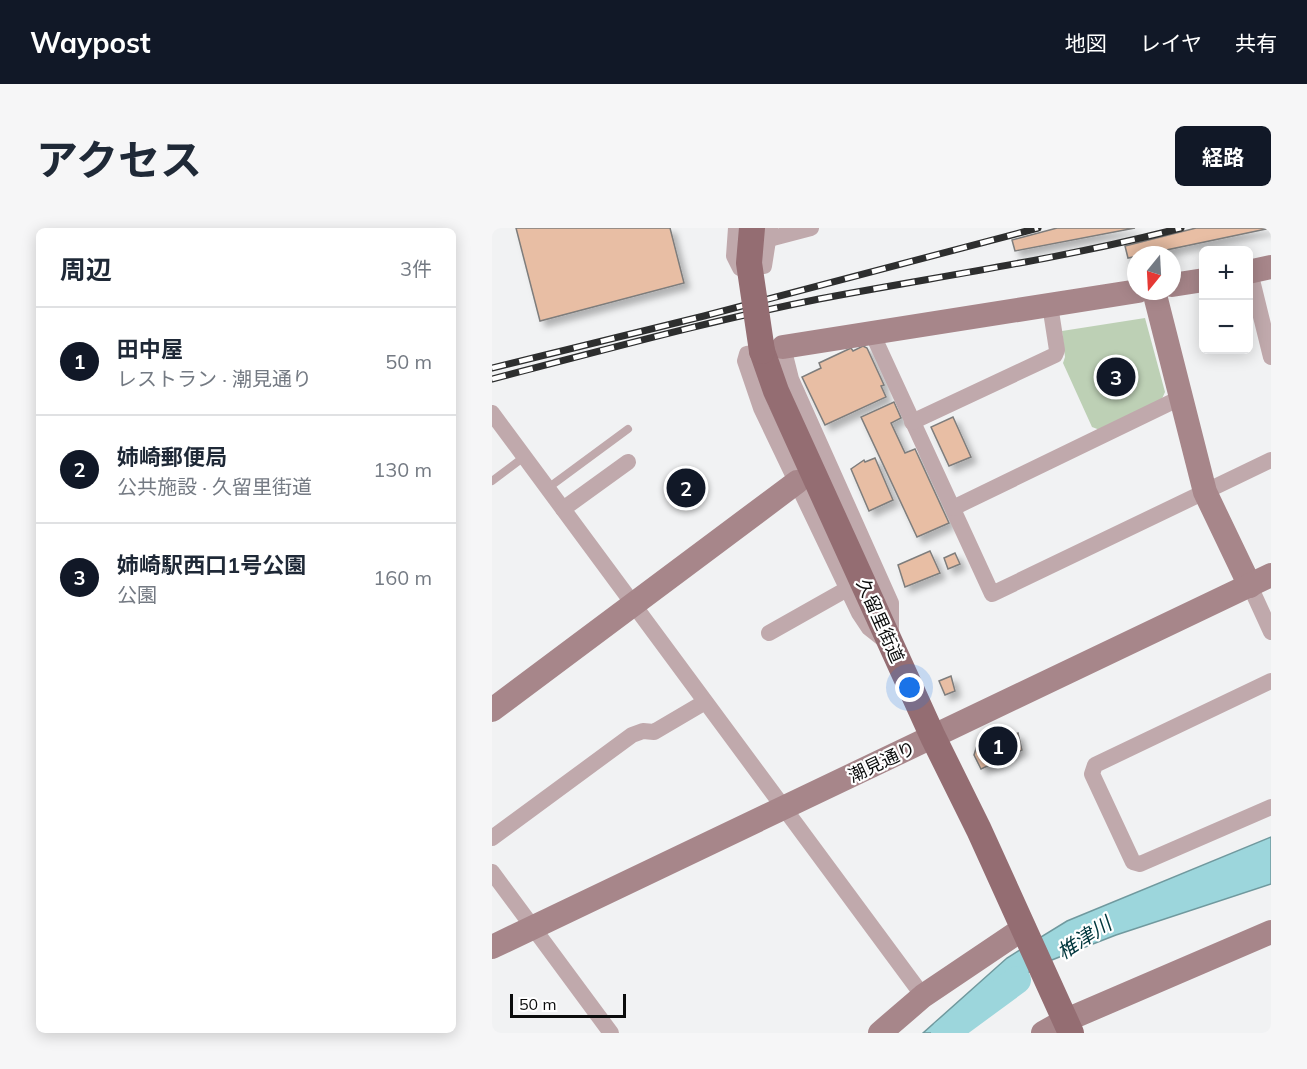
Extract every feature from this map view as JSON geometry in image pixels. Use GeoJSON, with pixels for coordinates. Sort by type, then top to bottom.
{"type":"FeatureCollection","features":[{"type":"Feature","properties":{"kind":"main road","name":"久留里街道"},"geometry":{"type":"LineString","coordinates":[[764,232],[749,263],[760,341],[767,367],[933,737],[980,830],[1027,935],[1059,1022]]}},
{"type":"Feature","properties":{"kind":"street"},"geometry":{"type":"LineString","coordinates":[[736,228],[734,256],[740,268],[764,266],[764,232],[812,228]]}},
{"type":"Feature","properties":{"kind":"street"},"geometry":{"type":"LineString","coordinates":[[1256,270],[1271,357]]}},
{"type":"Feature","properties":{"kind":"street"},"geometry":{"type":"LineString","coordinates":[[1181,284],[1199,281]]}},
{"type":"Feature","properties":{"kind":"street"},"geometry":{"type":"LineString","coordinates":[[892,646],[891,603],[777,348],[1127,293]]}},
{"type":"Feature","properties":{"kind":"street"},"geometry":{"type":"LineString","coordinates":[[1156,300],[1205,492],[1260,580],[1271,632]]}},
{"type":"Feature","properties":{"kind":"street"},"geometry":{"type":"LineString","coordinates":[[912,422],[1055,355],[1057,350],[1050,305]]}},
{"type":"Feature","properties":{"kind":"street"},"geometry":{"type":"LineString","coordinates":[[872,333],[992,594],[1271,460]]}},
{"type":"Feature","properties":{"kind":"street"},"geometry":{"type":"LineString","coordinates":[[753,353],[747,354],[745,361],[761,408],[847,589],[869,628],[892,646]]}},
{"type":"Feature","properties":{"kind":"street"},"geometry":{"type":"LineString","coordinates":[[952,508],[1180,398]]}},
{"type":"Feature","properties":{"kind":"street"},"geometry":{"type":"LineString","coordinates":[[495,423],[548,488],[923,996]]}},
{"type":"Feature","properties":{"kind":"street"},"geometry":{"type":"LineString","coordinates":[[563,509],[628,462]]}},
{"type":"Feature","properties":{"kind":"street"},"geometry":{"type":"LineString","coordinates":[[492,710],[634,605],[802,492]]}},
{"type":"Feature","properties":{"kind":"street","name":"潮見通り"},"geometry":{"type":"LineString","coordinates":[[492,947],[1260,580]]}},
{"type":"Feature","properties":{"kind":"street"},"geometry":{"type":"LineString","coordinates":[[769,633],[847,589]]}},
{"type":"Feature","properties":{"kind":"street"},"geometry":{"type":"LineString","coordinates":[[1271,681],[1095,765],[1092,774],[1133,862],[1140,864],[1271,807]]}},
{"type":"Feature","properties":{"kind":"street"},"geometry":{"type":"LineString","coordinates":[[492,838],[632,735],[643,731],[654,732],[705,702]]}},
{"type":"Feature","properties":{"kind":"street"},"geometry":{"type":"LineString","coordinates":[[492,872],[611,1033]]}},
{"type":"Feature","properties":{"kind":"street"},"geometry":{"type":"LineString","coordinates":[[1059,1022],[1271,932]]}},
{"type":"Feature","properties":{"kind":"street"},"geometry":{"type":"LineString","coordinates":[[880,1033],[923,996],[1027,935]]}},
{"type":"Feature","properties":{"kind":"lane"},"geometry":{"type":"LineString","coordinates":[[548,488],[628,429]]}},
{"type":"Feature","properties":{"kind":"lane"},"geometry":{"type":"LineString","coordinates":[[492,481],[524,457]]}},
{"type":"Feature","properties":{"kind":"green space"},"geometry":{"type":"Polygon","coordinates":[[[1145,318],[1165,392],[1161,401],[1100,430],[1092,427],[1063,363],[1065,357],[1062,331],[1145,318]]]}},
{"type":"Feature","properties":{"kind":"water"},"geometry":{"type":"Polygon","coordinates":[[[1271,837],[1271,884],[1116,935],[1039,965],[945,1033],[923,1033],[1007,958],[1067,921],[1271,837]]]}},
{"type":"Feature","properties":{"kind":"building"},"geometry":{"type":"Polygon","coordinates":[[[516,228],[670,228],[684,283],[540,321],[516,228]]]}},
{"type":"Feature","properties":{"kind":"building"},"geometry":{"type":"Polygon","coordinates":[[[1057,228],[1135,228],[1015,251],[1012,240],[1057,228]]]}},
{"type":"Feature","properties":{"kind":"building"},"geometry":{"type":"Polygon","coordinates":[[[1196,228],[1271,228],[1181,247],[1127,246],[1127,254],[1125,246],[1196,228]]]}},
{"type":"Feature","properties":{"kind":"building"},"geometry":{"type":"Polygon","coordinates":[[[863,346],[867,348],[884,385],[881,386],[886,397],[825,425],[802,377],[821,368],[819,363],[851,348],[853,351],[863,346]]]}},
{"type":"Feature","properties":{"kind":"building"},"geometry":{"type":"Polygon","coordinates":[[[894,402],[901,418],[891,423],[905,453],[915,449],[949,523],[917,537],[861,417],[894,402]]]}},
{"type":"Feature","properties":{"kind":"building"},"geometry":{"type":"Polygon","coordinates":[[[953,417],[971,457],[949,466],[931,427],[953,417]]]}},
{"type":"Feature","properties":{"kind":"building"},"geometry":{"type":"Polygon","coordinates":[[[875,458],[893,500],[869,511],[851,469],[864,460],[865,462],[875,458]]]}},
{"type":"Feature","properties":{"kind":"building"},"geometry":{"type":"Polygon","coordinates":[[[930,551],[940,573],[905,587],[898,565],[930,551]]]}},
{"type":"Feature","properties":{"kind":"building"},"geometry":{"type":"Polygon","coordinates":[[[955,553],[960,564],[948,569],[944,558],[955,553]]]}},
{"type":"Feature","properties":{"kind":"building"},"geometry":{"type":"Polygon","coordinates":[[[951,676],[955,691],[945,695],[939,681],[951,676]]]}},
{"type":"Feature","properties":{"kind":"building"},"geometry":{"type":"Polygon","coordinates":[[[1003,727],[1007,737],[1018,733],[1022,750],[981,769],[974,755],[978,742],[1003,727]]]}},
{"type":"Feature","properties":{"kind":"waterway","name":"椎津川"},"geometry":{"type":"LineString","coordinates":[[945,1033],[1017,980]]}},
{"type":"Feature","properties":{"kind":"railway"},"geometry":{"type":"LineString","coordinates":[[492,368],[704,316],[1038,228]]}},
{"type":"Feature","properties":{"kind":"railway"},"geometry":{"type":"LineString","coordinates":[[492,379],[655,337],[819,299],[1046,258],[1181,228]]}},
{"type":"Feature","properties":{"kind":"place","name":"姉崎駅西口1号公園"},"geometry":{"type":"Point","coordinates":[1116,377]}},
{"type":"Feature","properties":{"kind":"place","name":"姉崎郵便局"},"geometry":{"type":"Point","coordinates":[686,488]}},
{"type":"Feature","properties":{"kind":"place","name":"田中屋"},"geometry":{"type":"Point","coordinates":[998,746]}}]}
